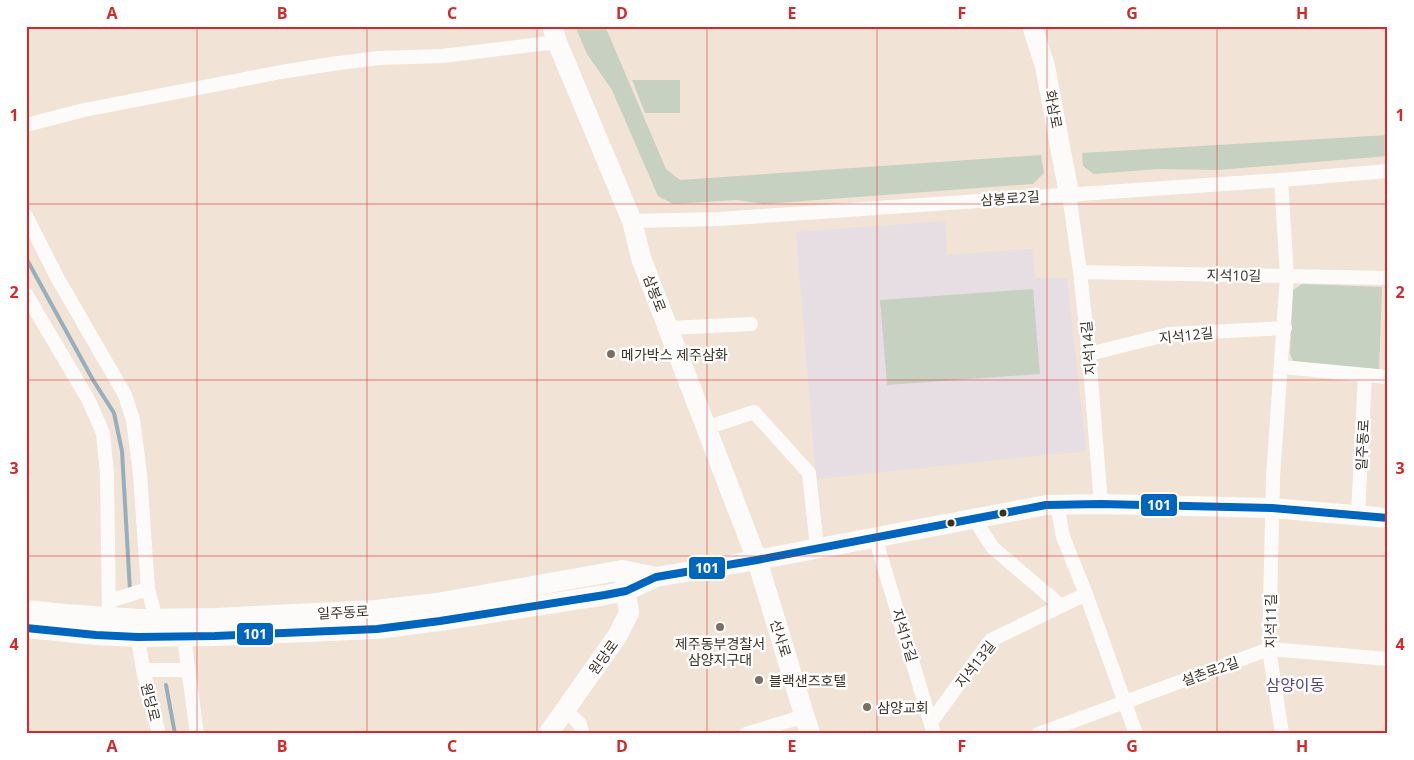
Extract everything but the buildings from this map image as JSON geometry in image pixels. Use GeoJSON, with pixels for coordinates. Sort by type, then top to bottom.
{"type":"FeatureCollection","features":[{"type":"Feature","properties":{"kind":"main road","name":"화삼로"},"geometry":{"type":"LineString","coordinates":[[1032,26],[1045,66],[1069,194]]}},
{"type":"Feature","properties":{"kind":"main road","name":"삼봉로"},"geometry":{"type":"LineString","coordinates":[[555,34],[632,221],[641,258],[757,560]]}},
{"type":"Feature","properties":{"kind":"main road","name":"일주동로"},"geometry":{"type":"LineString","coordinates":[[26,628],[79,634],[184,637],[377,628],[440,621],[626,591],[656,577],[1057,504],[1272,508],[1388,518]]}},
{"type":"Feature","properties":{"kind":"main road","name":"선사로"},"geometry":{"type":"LineString","coordinates":[[757,560],[808,725]]}},
{"type":"Feature","properties":{"kind":"main road","name":"일주동로"},"geometry":{"type":"LineString","coordinates":[[26,610],[109,609],[156,618],[215,618],[375,610],[438,603],[622,570],[656,577]]}},
{"type":"Feature","properties":{"kind":"main road","name":"원당로"},"geometry":{"type":"LineString","coordinates":[[548,734],[618,635],[629,613],[622,570]]}},
{"type":"Feature","properties":{"kind":"street"},"geometry":{"type":"LineString","coordinates":[[26,125],[84,110],[281,72],[379,58],[442,56],[555,34]]}},
{"type":"Feature","properties":{"kind":"street","name":"삼봉로2길"},"geometry":{"type":"LineString","coordinates":[[632,221],[720,219],[1388,171]]}},
{"type":"Feature","properties":{"kind":"street"},"geometry":{"type":"LineString","coordinates":[[1272,508],[1287,276],[1281,180]]}},
{"type":"Feature","properties":{"kind":"street","name":"지석14길"},"geometry":{"type":"LineString","coordinates":[[1069,194],[1089,354],[1101,504]]}},
{"type":"Feature","properties":{"kind":"street"},"geometry":{"type":"LineString","coordinates":[[26,216],[58,280],[125,395],[133,420],[140,474],[148,589],[156,618]]}},
{"type":"Feature","properties":{"kind":"street","name":"지석10길"},"geometry":{"type":"LineString","coordinates":[[1080,272],[1388,278]]}},
{"type":"Feature","properties":{"kind":"street"},"geometry":{"type":"LineString","coordinates":[[26,294],[88,399],[102,433],[107,474],[109,609],[148,589]]}},
{"type":"Feature","properties":{"kind":"street"},"geometry":{"type":"LineString","coordinates":[[669,328],[751,324]]}},
{"type":"Feature","properties":{"kind":"street","name":"지석12길"},"geometry":{"type":"LineString","coordinates":[[1089,354],[1169,334],[1284,328]]}},
{"type":"Feature","properties":{"kind":"street"},"geometry":{"type":"LineString","coordinates":[[1282,367],[1388,377]]}},
{"type":"Feature","properties":{"kind":"street","name":"일주동로"},"geometry":{"type":"LineString","coordinates":[[1358,515],[1365,375]]}},
{"type":"Feature","properties":{"kind":"street"},"geometry":{"type":"LineString","coordinates":[[706,428],[754,412],[809,473],[817,548]]}},
{"type":"Feature","properties":{"kind":"street"},"geometry":{"type":"LineString","coordinates":[[1057,504],[1063,538],[1086,594],[1136,734]]}},
{"type":"Feature","properties":{"kind":"street","name":"지석11길"},"geometry":{"type":"LineString","coordinates":[[1272,508],[1269,649],[1282,734]]}},
{"type":"Feature","properties":{"kind":"street"},"geometry":{"type":"LineString","coordinates":[[974,519],[994,548],[1060,605]]}},
{"type":"Feature","properties":{"kind":"street","name":"지석15길"},"geometry":{"type":"LineString","coordinates":[[875,537],[933,728]]}},
{"type":"Feature","properties":{"kind":"street","name":"지석13길"},"geometry":{"type":"LineString","coordinates":[[933,728],[991,640],[1086,594]]}},
{"type":"Feature","properties":{"kind":"street","name":"원당로"},"geometry":{"type":"LineString","coordinates":[[138,637],[143,670],[159,734]]}},
{"type":"Feature","properties":{"kind":"street"},"geometry":{"type":"LineString","coordinates":[[184,637],[197,734]]}},
{"type":"Feature","properties":{"kind":"street","name":"설촌로2길"},"geometry":{"type":"LineString","coordinates":[[1038,734],[1269,649],[1388,658]]}},
{"type":"Feature","properties":{"kind":"street"},"geometry":{"type":"LineString","coordinates":[[143,670],[187,670]]}},
{"type":"Feature","properties":{"kind":"street"},"geometry":{"type":"LineString","coordinates":[[565,710],[579,723],[583,734]]}},
{"type":"Feature","properties":{"kind":"street","name":"선사로"},"geometry":{"type":"LineString","coordinates":[[746,734],[808,725]]}},
{"type":"Feature","properties":{"kind":"shaded area"},"geometry":{"type":"Polygon","coordinates":[[[945,221],[947,255],[1032,249],[1035,278],[1067,278],[1086,451],[816,479],[796,232],[945,221]]]}},
{"type":"Feature","properties":{"kind":"green space"},"geometry":{"type":"Polygon","coordinates":[[[575,26],[605,26],[666,169],[680,180],[1041,155],[1044,173],[1033,184],[764,204],[736,200],[673,204],[658,196],[612,90],[587,54],[575,26]]]}},
{"type":"Feature","properties":{"kind":"green space"},"geometry":{"type":"Polygon","coordinates":[[[632,80],[680,80],[680,113],[645,113],[632,80]]]}},
{"type":"Feature","properties":{"kind":"green space"},"geometry":{"type":"Polygon","coordinates":[[[1388,135],[1388,156],[1218,170],[1158,169],[1094,174],[1083,166],[1082,153],[1388,135]]]}},
{"type":"Feature","properties":{"kind":"green space"},"geometry":{"type":"Polygon","coordinates":[[[1302,284],[1382,287],[1379,372],[1294,364],[1290,353],[1293,290],[1302,284]]]}},
{"type":"Feature","properties":{"kind":"green space"},"geometry":{"type":"Polygon","coordinates":[[[1033,289],[1040,374],[887,385],[880,300],[1033,289]]]}},
{"type":"Feature","properties":{"kind":"waterway"},"geometry":{"type":"LineString","coordinates":[[26,258],[93,380],[114,413],[122,451],[130,591]]}},
{"type":"Feature","properties":{"kind":"waterway"},"geometry":{"type":"LineString","coordinates":[[166,685],[175,734]]}},
{"type":"Feature","properties":{"kind":"transit line","name":"101"},"geometry":{"type":"LineString","coordinates":[[26,628],[138,637],[215,636],[377,629],[605,595],[626,591],[656,577],[757,560],[1046,505],[1101,504],[1272,508],[1388,518]]}},
{"type":"Feature","properties":{"kind":"place","name":"메가박스 제주삼화"},"geometry":{"type":"Point","coordinates":[611,354]}},
{"type":"Feature","properties":{"kind":"place","name":"제주동부경찰서 삼양지구대"},"geometry":{"type":"Point","coordinates":[720,627]}},
{"type":"Feature","properties":{"kind":"place","name":"블랙샌즈호텔"},"geometry":{"type":"Point","coordinates":[759,680]}},
{"type":"Feature","properties":{"kind":"place","name":"삼양교회"},"geometry":{"type":"Point","coordinates":[867,707]}},
{"type":"Feature","properties":{"kind":"district","name":"삼양이동"},"geometry":{"type":"Point","coordinates":[1295,685]}}]}
